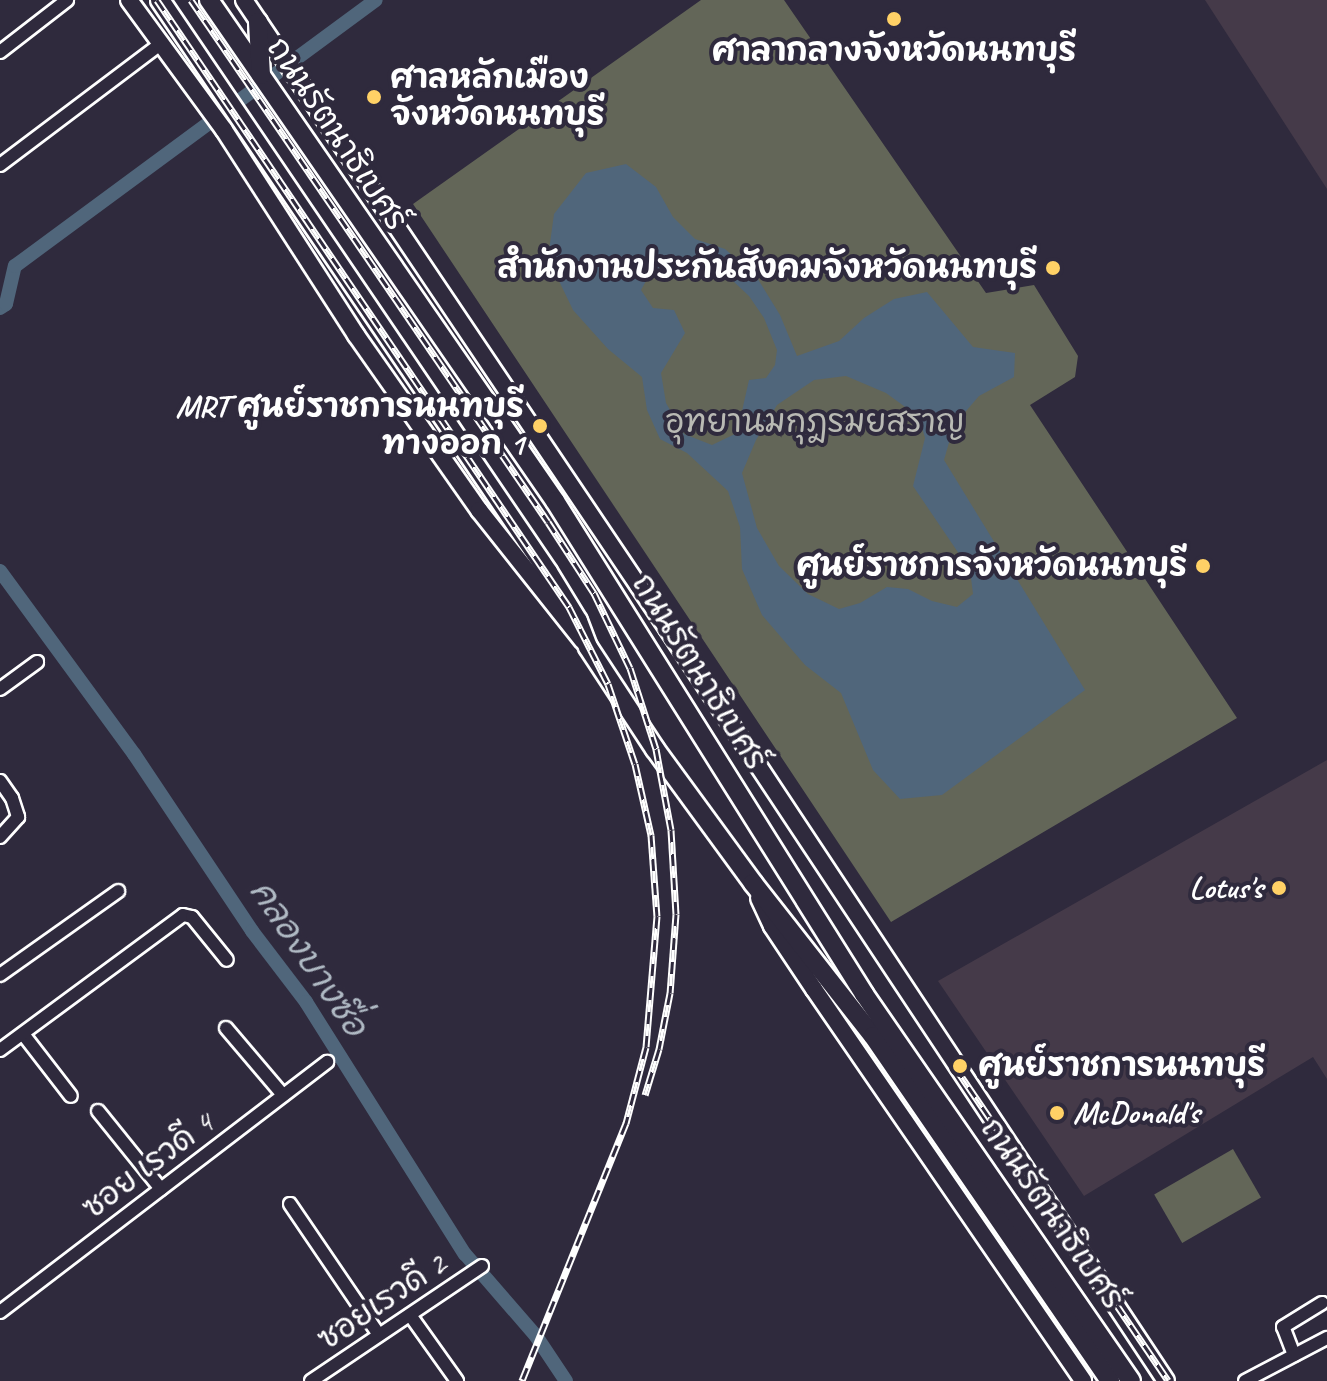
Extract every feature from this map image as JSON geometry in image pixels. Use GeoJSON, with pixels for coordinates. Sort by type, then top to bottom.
{"type":"FeatureCollection","features":[{"type":"Feature","properties":{"kind":"main road","name":"ถนนรัตนาธิเบศร์"},"geometry":{"type":"LineString","coordinates":[[160,0],[556,585],[588,647]]}},
{"type":"Feature","properties":{"kind":"main road","name":"ถนนรัตนาธิเบศร์"},"geometry":{"type":"LineString","coordinates":[[209,0],[555,501],[766,832],[939,1119],[1110,1381]]}},
{"type":"Feature","properties":{"kind":"main road","name":"ถนนรัตนาธิเบศร์"},"geometry":{"type":"LineString","coordinates":[[244,0],[1166,1381]]}},
{"type":"Feature","properties":{"kind":"main road","name":"ถนนรัตนาธิเบศร์"},"geometry":{"type":"LineString","coordinates":[[134,4],[224,130],[356,335],[479,510],[588,647],[655,749],[753,883],[939,1119],[1131,1381]]}},
{"type":"Feature","properties":{"kind":"main road"},"geometry":{"type":"LineString","coordinates":[[258,22],[265,82]]}},
{"type":"Feature","properties":{"kind":"main road","name":"ถนนรัตนาธิเบศร์"},"geometry":{"type":"LineString","coordinates":[[753,883],[772,926],[1083,1381]]}},
{"type":"Feature","properties":{"kind":"street"},"geometry":{"type":"LineString","coordinates":[[0,52],[67,0]]}},
{"type":"Feature","properties":{"kind":"street"},"geometry":{"type":"LineString","coordinates":[[0,165],[162,43]]}},
{"type":"Feature","properties":{"kind":"street"},"geometry":{"type":"LineString","coordinates":[[0,689],[37,662]]}},
{"type":"Feature","properties":{"kind":"street"},"geometry":{"type":"LineString","coordinates":[[0,781],[18,811],[16,822],[0,837]]}},
{"type":"Feature","properties":{"kind":"street"},"geometry":{"type":"LineString","coordinates":[[0,975],[118,891]]}},
{"type":"Feature","properties":{"kind":"street"},"geometry":{"type":"LineString","coordinates":[[0,1050],[183,915],[192,917],[227,960]]}},
{"type":"Feature","properties":{"kind":"street"},"geometry":{"type":"LineString","coordinates":[[226,1028],[283,1095]]}},
{"type":"Feature","properties":{"kind":"street"},"geometry":{"type":"LineString","coordinates":[[23,1034],[71,1096]]}},
{"type":"Feature","properties":{"kind":"street","name":"ซอย เรวดี 4"},"geometry":{"type":"LineString","coordinates":[[0,1312],[327,1062]]}},
{"type":"Feature","properties":{"kind":"street"},"geometry":{"type":"LineString","coordinates":[[98,1111],[161,1189]]}},
{"type":"Feature","properties":{"kind":"street"},"geometry":{"type":"LineString","coordinates":[[290,1204],[379,1335]]}},
{"type":"Feature","properties":{"kind":"street","name":"ซอยเรวดี 2"},"geometry":{"type":"LineString","coordinates":[[315,1380],[482,1266]]}},
{"type":"Feature","properties":{"kind":"street"},"geometry":{"type":"LineString","coordinates":[[1294,1355],[1283,1327],[1322,1303]]}},
{"type":"Feature","properties":{"kind":"street"},"geometry":{"type":"LineString","coordinates":[[410,1315],[457,1381]]}},
{"type":"Feature","properties":{"kind":"street"},"geometry":{"type":"LineString","coordinates":[[1245,1381],[1327,1338]]}},
{"type":"Feature","properties":{"kind":"shaded area"},"geometry":{"type":"Polygon","coordinates":[[[1205,0],[1327,0],[1327,189],[1205,0]]]}},
{"type":"Feature","properties":{"kind":"shaded area"},"geometry":{"type":"Polygon","coordinates":[[[1327,760],[1327,1079],[1313,1057],[1084,1196],[938,981],[1327,760]]]}},
{"type":"Feature","properties":{"kind":"green space","name":"อุทยานมกุฎรมยสราญ"},"geometry":{"type":"Polygon","coordinates":[[[701,0],[784,0],[986,293],[1034,285],[1078,356],[1075,377],[1030,405],[1237,718],[891,922],[413,204],[701,0]]]}},
{"type":"Feature","properties":{"kind":"green space"},"geometry":{"type":"Polygon","coordinates":[[[1233,1149],[1261,1197],[1182,1243],[1154,1194],[1233,1149]]]}},
{"type":"Feature","properties":{"kind":"water"},"geometry":{"type":"Polygon","coordinates":[[[626,164],[656,187],[673,217],[695,239],[725,249],[756,276],[780,315],[797,356],[839,341],[864,318],[894,299],[927,292],[973,347],[1015,353],[1014,377],[979,396],[954,425],[944,460],[1085,690],[942,795],[900,799],[873,770],[841,693],[805,665],[762,615],[742,569],[740,527],[728,491],[687,453],[660,439],[647,410],[642,377],[608,349],[573,310],[548,258],[554,214],[586,173],[626,164]],[[678,264],[652,270],[641,290],[653,308],[674,310],[685,333],[661,373],[666,403],[684,434],[712,445],[737,433],[749,380],[766,378],[775,365],[777,350],[764,318],[749,296],[733,281],[678,264]],[[846,376],[814,380],[777,405],[756,440],[742,473],[757,528],[779,566],[808,594],[839,609],[860,603],[887,587],[908,589],[932,601],[957,607],[973,594],[970,570],[913,486],[925,438],[919,417],[886,393],[846,376]]]}},
{"type":"Feature","properties":{"kind":"waterway"},"geometry":{"type":"LineString","coordinates":[[0,308],[6,304],[15,266],[376,0]]}},
{"type":"Feature","properties":{"kind":"waterway","name":"คลองบางซื่อ"},"geometry":{"type":"LineString","coordinates":[[0,571],[134,754],[252,931],[306,1002],[465,1254],[536,1336],[566,1381]]}},
{"type":"Feature","properties":{"kind":"railway"},"geometry":{"type":"LineString","coordinates":[[157,0],[569,607],[608,684],[635,764],[651,835],[657,916],[646,1047],[626,1123],[522,1381]]}},
{"type":"Feature","properties":{"kind":"railway"},"geometry":{"type":"LineString","coordinates":[[191,0],[548,522],[594,593],[630,668],[656,749],[671,830],[676,914],[670,993],[659,1049],[645,1095]]}},
{"type":"Feature","properties":{"kind":"railway"},"geometry":{"type":"LineString","coordinates":[[955,1067],[1168,1381]]}},
{"type":"Feature","properties":{"kind":"place","name":"ศาลากลางจังหวัดนนทบุรี"},"geometry":{"type":"Point","coordinates":[894,19]}},
{"type":"Feature","properties":{"kind":"place","name":"ศาลหลักเมือง จังหวัดนนทบุรี"},"geometry":{"type":"Point","coordinates":[374,97]}},
{"type":"Feature","properties":{"kind":"place","name":"สำนักงานประกันสังคมจังหวัดนนทบุรี"},"geometry":{"type":"Point","coordinates":[1053,268]}},
{"type":"Feature","properties":{"kind":"place","name":"MRT ศูนย์ราชการนนทบุรี ทางออก 1"},"geometry":{"type":"Point","coordinates":[540,426]}},
{"type":"Feature","properties":{"kind":"place","name":"ศูนย์ราชการจังหวัดนนทบุรี"},"geometry":{"type":"Point","coordinates":[1203,566]}},
{"type":"Feature","properties":{"kind":"place","name":"Lotus's"},"geometry":{"type":"Point","coordinates":[1279,888]}},
{"type":"Feature","properties":{"kind":"place","name":"ศูนย์ราชการนนทบุรี"},"geometry":{"type":"Point","coordinates":[960,1066]}},
{"type":"Feature","properties":{"kind":"place","name":"McDonald's"},"geometry":{"type":"Point","coordinates":[1057,1113]}}]}
